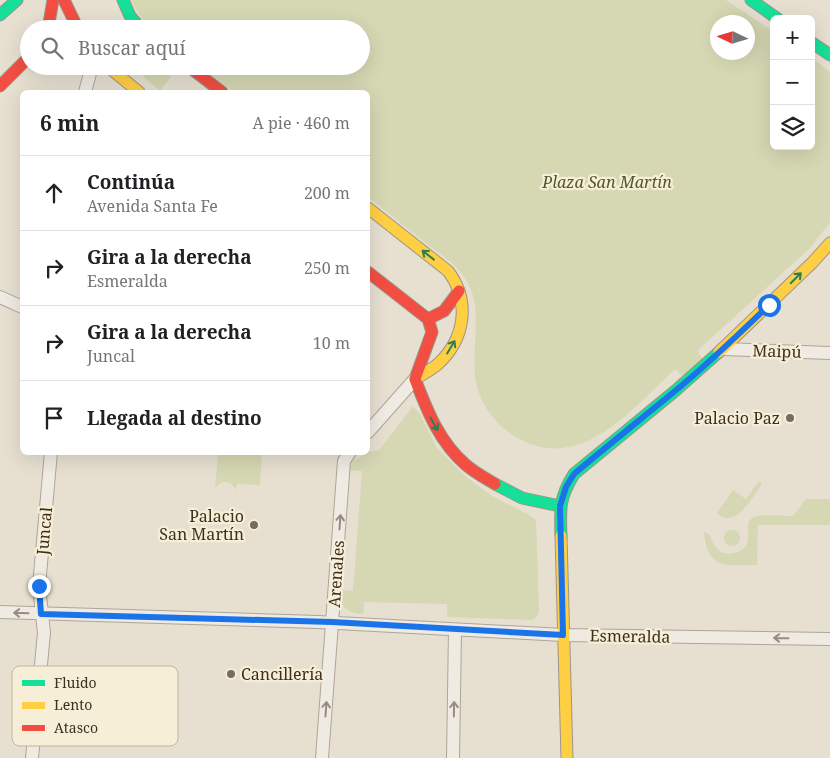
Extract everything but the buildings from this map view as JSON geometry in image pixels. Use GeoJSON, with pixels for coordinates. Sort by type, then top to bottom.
{"type":"FeatureCollection","features":[{"type":"Feature","properties":{"kind":"main road"},"geometry":{"type":"LineString","coordinates":[[0,16],[17,0]]}},
{"type":"Feature","properties":{"kind":"main road"},"geometry":{"type":"LineString","coordinates":[[50,20],[54,0]]}},
{"type":"Feature","properties":{"kind":"main road"},"geometry":{"type":"LineString","coordinates":[[64,0],[74,20]]}},
{"type":"Feature","properties":{"kind":"main road"},"geometry":{"type":"LineString","coordinates":[[123,0],[131,20]]}},
{"type":"Feature","properties":{"kind":"main road"},"geometry":{"type":"LineString","coordinates":[[751,0],[772,15]]}},
{"type":"Feature","properties":{"kind":"main road"},"geometry":{"type":"LineString","coordinates":[[815,45],[830,55]]}},
{"type":"Feature","properties":{"kind":"main road"},"geometry":{"type":"LineString","coordinates":[[0,86],[20,66]]}},
{"type":"Feature","properties":{"kind":"main road"},"geometry":{"type":"LineString","coordinates":[[118,75],[137,90]]}},
{"type":"Feature","properties":{"kind":"main road"},"geometry":{"type":"LineString","coordinates":[[200,75],[219,90]]}},
{"type":"Feature","properties":{"kind":"main road"},"geometry":{"type":"LineString","coordinates":[[370,210],[448,271],[458,282],[464,306],[462,323],[457,336],[440,362],[415,379]]}},
{"type":"Feature","properties":{"kind":"main road"},"geometry":{"type":"LineString","coordinates":[[567,758],[560,506],[566,487],[574,474],[724,349],[830,243]]}},
{"type":"Feature","properties":{"kind":"main road"},"geometry":{"type":"LineString","coordinates":[[370,274],[428,319],[432,332],[415,379],[428,412],[445,443],[457,457],[494,484],[522,498],[560,506]]}},
{"type":"Feature","properties":{"kind":"main road"},"geometry":{"type":"LineString","coordinates":[[428,319],[444,311],[460,291]]}},
{"type":"Feature","properties":{"kind":"street"},"geometry":{"type":"LineString","coordinates":[[86,90],[90,75]]}},
{"type":"Feature","properties":{"kind":"street"},"geometry":{"type":"LineString","coordinates":[[0,297],[20,306]]}},
{"type":"Feature","properties":{"kind":"street","name":"Maipú"},"geometry":{"type":"LineString","coordinates":[[724,349],[830,353]]}},
{"type":"Feature","properties":{"kind":"street"},"geometry":{"type":"LineString","coordinates":[[370,430],[415,379]]}},
{"type":"Feature","properties":{"kind":"street","name":"Juncal"},"geometry":{"type":"LineString","coordinates":[[41,666],[44,633],[39,586],[51,455]]}},
{"type":"Feature","properties":{"kind":"street","name":"Arenales"},"geometry":{"type":"LineString","coordinates":[[322,758],[344,462],[348,455]]}},
{"type":"Feature","properties":{"kind":"street","name":"Esmeralda"},"geometry":{"type":"LineString","coordinates":[[0,612],[332,622],[563,635],[830,639]]}},
{"type":"Feature","properties":{"kind":"street"},"geometry":{"type":"LineString","coordinates":[[453,758],[455,630]]}},
{"type":"Feature","properties":{"kind":"green space","name":"Plaza San Martín"},"geometry":{"type":"Polygon","coordinates":[[[130,0],[726,0],[748,15],[710,15],[710,60],[755,60],[755,19],[770,29],[770,150],[815,150],[815,60],[830,72],[830,222],[810,248],[697,351],[704,360],[683,377],[675,369],[623,418],[583,443],[562,448],[539,447],[509,433],[497,422],[483,402],[477,387],[475,374],[476,320],[473,295],[460,271],[370,199],[370,90],[231,90],[211,75],[370,75],[370,20],[143,20],[130,0]]]}},
{"type":"Feature","properties":{"kind":"green space"},"geometry":{"type":"Polygon","coordinates":[[[145,75],[168,75],[171,77],[159,90],[143,77],[145,75]]]}},
{"type":"Feature","properties":{"kind":"green space"},"geometry":{"type":"Polygon","coordinates":[[[413,406],[420,414],[437,448],[465,476],[492,496],[536,520],[539,610],[538,615],[533,620],[447,617],[447,604],[364,602],[363,614],[353,612],[343,605],[340,590],[353,591],[362,471],[349,470],[353,461],[364,455],[370,455],[370,452],[379,450],[413,406]]]}},
{"type":"Feature","properties":{"kind":"green space"},"geometry":{"type":"Polygon","coordinates":[[[218,455],[262,455],[260,485],[237,484],[236,490],[231,483],[224,482],[220,483],[215,489],[218,455]]]}},
{"type":"Feature","properties":{"kind":"green space"},"geometry":{"type":"Polygon","coordinates":[[[759,481],[762,484],[749,503],[737,515],[730,518],[717,513],[733,490],[746,499],[759,481]]]}},
{"type":"Feature","properties":{"kind":"green space"},"geometry":{"type":"Polygon","coordinates":[[[806,499],[830,499],[830,525],[758,525],[757,565],[727,565],[714,560],[709,554],[704,532],[710,535],[712,542],[720,551],[727,554],[734,553],[746,547],[748,527],[751,519],[765,515],[793,516],[806,499]]]}},
{"type":"Feature","properties":{"kind":"green space"},"geometry":{"type":"Polygon","coordinates":[[[732,530],[738,532],[740,538],[738,544],[732,546],[726,544],[724,538],[726,532],[732,530]]]}},
{"type":"Feature","properties":{"kind":"traffic: fast"},"geometry":{"type":"LineString","coordinates":[[0,15],[17,0]]}},
{"type":"Feature","properties":{"kind":"traffic: fast"},"geometry":{"type":"LineString","coordinates":[[123,0],[133,20]]}},
{"type":"Feature","properties":{"kind":"traffic: fast"},"geometry":{"type":"LineString","coordinates":[[751,0],[772,15]]}},
{"type":"Feature","properties":{"kind":"traffic: fast"},"geometry":{"type":"LineString","coordinates":[[815,45],[830,55]]}},
{"type":"Feature","properties":{"kind":"traffic: fast"},"geometry":{"type":"LineString","coordinates":[[561,536],[561,504],[574,474],[675,391],[719,352]]}},
{"type":"Feature","properties":{"kind":"traffic: fast"},"geometry":{"type":"LineString","coordinates":[[495,484],[522,498],[560,506]]}},
{"type":"Feature","properties":{"kind":"traffic: slow"},"geometry":{"type":"LineString","coordinates":[[118,75],[137,90]]}},
{"type":"Feature","properties":{"kind":"traffic: slow"},"geometry":{"type":"LineString","coordinates":[[370,210],[448,271],[460,295],[462,319],[454,343],[438,364],[415,379]]}},
{"type":"Feature","properties":{"kind":"traffic: slow"},"geometry":{"type":"LineString","coordinates":[[719,352],[812,263],[830,243]]}},
{"type":"Feature","properties":{"kind":"traffic: slow"},"geometry":{"type":"LineString","coordinates":[[561,536],[567,758]]}},
{"type":"Feature","properties":{"kind":"traffic: jam"},"geometry":{"type":"LineString","coordinates":[[50,20],[53,0]]}},
{"type":"Feature","properties":{"kind":"traffic: jam"},"geometry":{"type":"LineString","coordinates":[[64,0],[74,20]]}},
{"type":"Feature","properties":{"kind":"traffic: jam"},"geometry":{"type":"LineString","coordinates":[[0,86],[20,66]]}},
{"type":"Feature","properties":{"kind":"traffic: jam"},"geometry":{"type":"LineString","coordinates":[[200,75],[219,90]]}},
{"type":"Feature","properties":{"kind":"traffic: jam"},"geometry":{"type":"LineString","coordinates":[[370,274],[428,319],[432,332],[415,379],[424,402],[448,446],[472,470],[495,484]]}},
{"type":"Feature","properties":{"kind":"traffic: jam"},"geometry":{"type":"LineString","coordinates":[[428,319],[444,311],[459,291]]}},
{"type":"Feature","properties":{"kind":"place","name":"Palacio Paz"},"geometry":{"type":"Point","coordinates":[790,418]}},
{"type":"Feature","properties":{"kind":"place","name":"Palacio San Martín"},"geometry":{"type":"Point","coordinates":[254,525]}},
{"type":"Feature","properties":{"kind":"place","name":"Cancillería"},"geometry":{"type":"Point","coordinates":[231,674]}},
{"type":"Feature","properties":{"kind":"route"},"geometry":{"type":"LineString","coordinates":[[39,586],[41,614],[332,622],[563,635],[560,506],[566,487],[574,474],[724,349],[769,305]]}}]}
